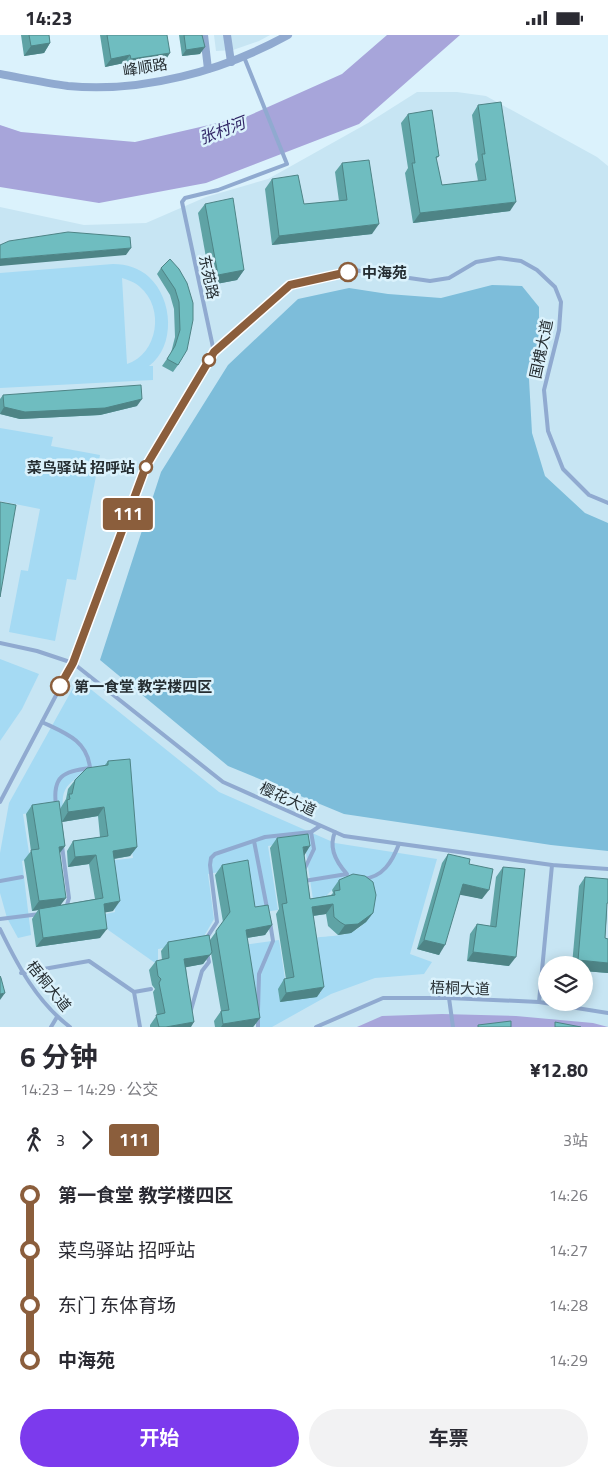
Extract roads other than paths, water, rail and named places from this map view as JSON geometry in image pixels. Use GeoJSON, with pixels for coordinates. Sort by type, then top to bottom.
{"type":"FeatureCollection","features":[{"type":"Feature","properties":{"kind":"street"},"geometry":{"type":"LineString","coordinates":[[204,35],[208,69]]}},
{"type":"Feature","properties":{"kind":"street"},"geometry":{"type":"LineString","coordinates":[[227,35],[231,62]]}},
{"type":"Feature","properties":{"kind":"street","name":"峰顺路"},"geometry":{"type":"LineString","coordinates":[[0,74],[68,86],[109,87],[165,79],[208,69],[244,57],[288,35]]}},
{"type":"Feature","properties":{"kind":"lane","name":"东苑路"},"geometry":{"type":"LineString","coordinates":[[214,352],[182,202],[185,197],[218,190],[286,164],[244,57]]}},
{"type":"Feature","properties":{"kind":"lane","name":"国槐大道"},"geometry":{"type":"LineString","coordinates":[[214,352],[290,285],[354,270],[430,281],[449,278],[476,262],[499,258],[521,261],[537,270],[556,287],[561,302],[559,330],[544,390],[548,431],[563,469],[589,495],[608,503]]}},
{"type":"Feature","properties":{"kind":"lane"},"geometry":{"type":"LineString","coordinates":[[0,802],[73,663],[146,466],[214,352]]}},
{"type":"Feature","properties":{"kind":"lane","name":"樱花大道"},"geometry":{"type":"LineString","coordinates":[[0,643],[37,651],[73,663],[223,782],[344,836],[552,865],[608,869]]}},
{"type":"Feature","properties":{"kind":"lane"},"geometry":{"type":"LineString","coordinates":[[42,723],[66,734],[81,745],[89,754],[90,768]]}},
{"type":"Feature","properties":{"kind":"lane"},"geometry":{"type":"LineString","coordinates":[[56,809],[54,792],[61,776],[73,770],[100,767]]}},
{"type":"Feature","properties":{"kind":"lane"},"geometry":{"type":"LineString","coordinates":[[206,942],[217,921],[210,865],[211,858],[215,854],[265,837],[311,833],[320,826]]}},
{"type":"Feature","properties":{"kind":"lane"},"geometry":{"type":"LineString","coordinates":[[335,832],[332,849],[340,867],[347,874],[357,878],[381,873],[395,855],[399,844]]}},
{"type":"Feature","properties":{"kind":"lane"},"geometry":{"type":"LineString","coordinates":[[311,833],[314,849],[304,869],[303,881],[347,874]]}},
{"type":"Feature","properties":{"kind":"lane"},"geometry":{"type":"LineString","coordinates":[[60,838],[69,898],[65,909],[61,911]]}},
{"type":"Feature","properties":{"kind":"lane"},"geometry":{"type":"LineString","coordinates":[[254,841],[273,941],[260,974],[258,1027]]}},
{"type":"Feature","properties":{"kind":"lane"},"geometry":{"type":"LineString","coordinates":[[543,956],[552,865]]}},
{"type":"Feature","properties":{"kind":"lane"},"geometry":{"type":"LineString","coordinates":[[0,881],[22,877]]}},
{"type":"Feature","properties":{"kind":"lane"},"geometry":{"type":"LineString","coordinates":[[0,919],[42,914]]}},
{"type":"Feature","properties":{"kind":"lane","name":"梧桐大道"},"geometry":{"type":"LineString","coordinates":[[0,929],[21,973],[57,1017],[70,1027]]}},
{"type":"Feature","properties":{"kind":"lane"},"geometry":{"type":"LineString","coordinates":[[191,1019],[192,1005],[198,983],[208,962],[206,949]]}},
{"type":"Feature","properties":{"kind":"lane"},"geometry":{"type":"LineString","coordinates":[[21,973],[89,961],[134,992],[151,989]]}},
{"type":"Feature","properties":{"kind":"lane"},"geometry":{"type":"LineString","coordinates":[[134,992],[140,1027]]}},
{"type":"Feature","properties":{"kind":"lane","name":"梧桐大道"},"geometry":{"type":"LineString","coordinates":[[316,1027],[383,997],[538,1002]]}},
{"type":"Feature","properties":{"kind":"lane"},"geometry":{"type":"LineString","coordinates":[[449,998],[453,1027]]}},
{"type":"Feature","properties":{"kind":"lane","name":"梧桐大道"},"geometry":{"type":"LineString","coordinates":[[593,1011],[608,1013]]}},
{"type":"Feature","properties":{"kind":"lane"},"geometry":{"type":"LineString","coordinates":[[51,1027],[57,1017]]}},
{"type":"Feature","properties":{"kind":"water","name":"张村河"},"geometry":{"type":"Polygon","coordinates":[[[387,35],[460,35],[359,124],[206,183],[99,203],[0,187],[0,125],[21,132],[135,142],[248,116],[342,74],[387,35]]]}},
{"type":"Feature","properties":{"kind":"water"},"geometry":{"type":"Polygon","coordinates":[[[442,1014],[516,1016],[593,1023],[608,1027],[357,1027],[382,1016],[442,1014]]]}},
{"type":"Feature","properties":{"kind":"place","name":"中海苑"},"geometry":{"type":"Point","coordinates":[348,272]}},
{"type":"Feature","properties":{"kind":"place","name":"菜鸟驿站 招呼站"},"geometry":{"type":"Point","coordinates":[146,467]}},
{"type":"Feature","properties":{"kind":"place","name":"第一食堂 教学楼四区"},"geometry":{"type":"Point","coordinates":[60,686]}}]}
